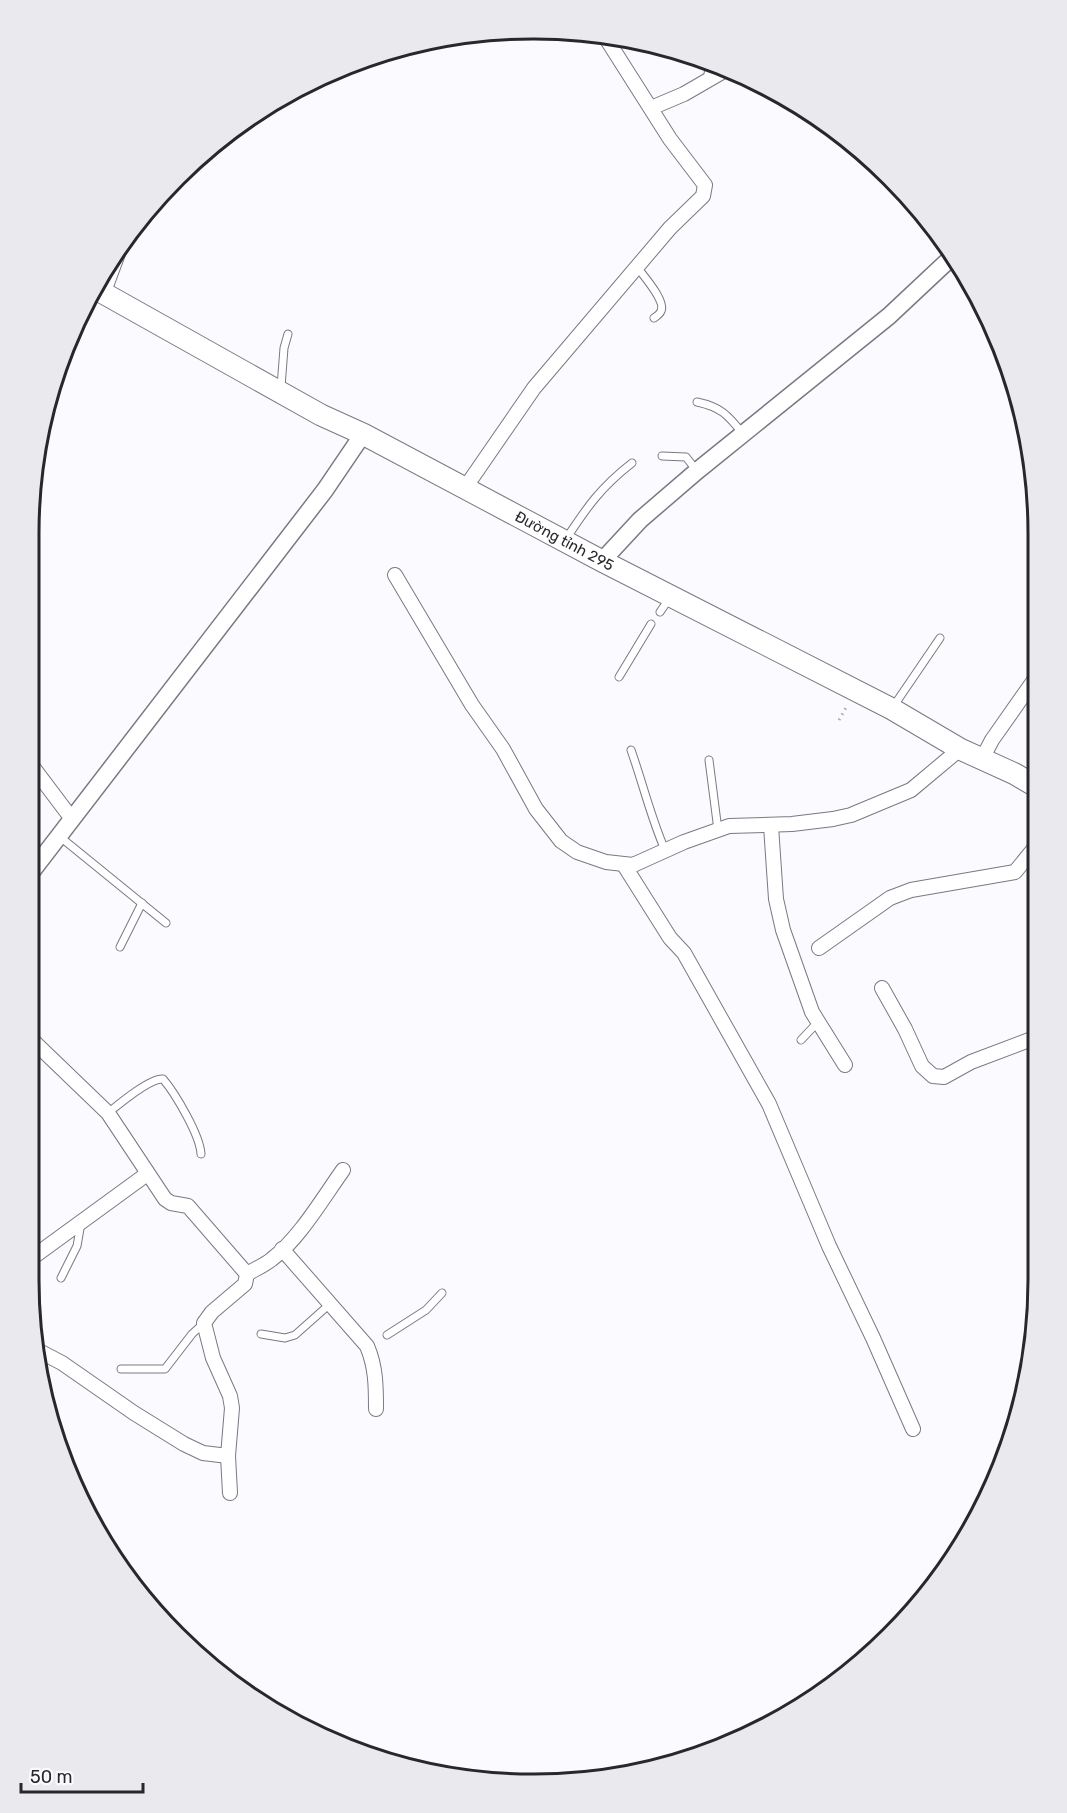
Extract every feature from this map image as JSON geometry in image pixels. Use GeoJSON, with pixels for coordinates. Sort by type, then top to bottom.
{"type":"FeatureCollection","features":[{"type":"Feature","properties":{"kind":"main road","name":"Đường tỉnh 295"},"geometry":{"type":"LineString","coordinates":[[102,292],[321,415],[363,434],[602,561],[665,604],[892,709],[960,749],[1028,782]]}},
{"type":"Feature","properties":{"kind":"street"},"geometry":{"type":"LineString","coordinates":[[465,488],[534,388],[670,228],[703,196],[705,185],[670,139],[611,45]]}},
{"type":"Feature","properties":{"kind":"street"},"geometry":{"type":"LineString","coordinates":[[651,108],[684,94],[717,75]]}},
{"type":"Feature","properties":{"kind":"street"},"geometry":{"type":"LineString","coordinates":[[602,561],[640,520],[889,316],[947,262]]}},
{"type":"Feature","properties":{"kind":"street"},"geometry":{"type":"LineString","coordinates":[[39,861],[325,490],[363,434]]}},
{"type":"Feature","properties":{"kind":"street"},"geometry":{"type":"LineString","coordinates":[[395,575],[472,705],[503,749],[536,809],[561,841],[577,852],[606,862],[633,865],[665,850],[729,826],[771,825],[851,815],[911,790],[960,749]]}},
{"type":"Feature","properties":{"kind":"street"},"geometry":{"type":"LineString","coordinates":[[982,759],[992,740],[1028,689]]}},
{"type":"Feature","properties":{"kind":"street"},"geometry":{"type":"LineString","coordinates":[[39,775],[72,819]]}},
{"type":"Feature","properties":{"kind":"street"},"geometry":{"type":"LineString","coordinates":[[771,825],[776,899],[783,930],[804,991],[818,1022],[845,1065]]}},
{"type":"Feature","properties":{"kind":"street"},"geometry":{"type":"LineString","coordinates":[[819,948],[890,898],[911,890],[1015,872],[1028,856]]}},
{"type":"Feature","properties":{"kind":"street"},"geometry":{"type":"LineString","coordinates":[[624,865],[670,938],[684,953],[769,1104],[829,1246],[913,1429]]}},
{"type":"Feature","properties":{"kind":"street"},"geometry":{"type":"LineString","coordinates":[[882,988],[922,1066],[933,1076],[944,1077],[971,1062],[1028,1040]]}},
{"type":"Feature","properties":{"kind":"street"},"geometry":{"type":"LineString","coordinates":[[39,1047],[108,1113],[165,1198],[171,1203],[188,1206],[247,1274]]}},
{"type":"Feature","properties":{"kind":"street"},"geometry":{"type":"LineString","coordinates":[[230,1493],[228,1456],[232,1408],[230,1396],[213,1358],[204,1323],[212,1312],[245,1284],[247,1274],[272,1259],[282,1249],[307,1220],[343,1170]]}},
{"type":"Feature","properties":{"kind":"street"},"geometry":{"type":"LineString","coordinates":[[39,1252],[147,1174]]}},
{"type":"Feature","properties":{"kind":"street"},"geometry":{"type":"LineString","coordinates":[[282,1249],[331,1304],[372,1343],[376,1409]]}},
{"type":"Feature","properties":{"kind":"street"},"geometry":{"type":"LineString","coordinates":[[45,1354],[62,1363],[134,1413],[184,1444],[203,1453],[228,1456]]}},
{"type":"Feature","properties":{"kind":"lane"},"geometry":{"type":"LineString","coordinates":[[707,81],[709,71]]}},
{"type":"Feature","properties":{"kind":"lane"},"geometry":{"type":"LineString","coordinates":[[637,267],[654,290],[662,307],[661,313],[654,318]]}},
{"type":"Feature","properties":{"kind":"lane"},"geometry":{"type":"LineString","coordinates":[[281,393],[281,372],[288,334]]}},
{"type":"Feature","properties":{"kind":"lane"},"geometry":{"type":"LineString","coordinates":[[697,402],[711,405],[727,414],[743,434]]}},
{"type":"Feature","properties":{"kind":"lane"},"geometry":{"type":"LineString","coordinates":[[662,456],[686,457],[697,471]]}},
{"type":"Feature","properties":{"kind":"lane"},"geometry":{"type":"LineString","coordinates":[[565,541],[591,501],[610,480],[632,463]]}},
{"type":"Feature","properties":{"kind":"lane"},"geometry":{"type":"LineString","coordinates":[[620,677],[651,624]]}},
{"type":"Feature","properties":{"kind":"lane"},"geometry":{"type":"LineString","coordinates":[[892,709],[940,638]]}},
{"type":"Feature","properties":{"kind":"lane"},"geometry":{"type":"LineString","coordinates":[[631,750],[652,822],[665,850]]}},
{"type":"Feature","properties":{"kind":"lane"},"geometry":{"type":"LineString","coordinates":[[709,760],[718,830]]}},
{"type":"Feature","properties":{"kind":"lane"},"geometry":{"type":"LineString","coordinates":[[59,836],[166,923]]}},
{"type":"Feature","properties":{"kind":"lane"},"geometry":{"type":"LineString","coordinates":[[120,947],[142,903]]}},
{"type":"Feature","properties":{"kind":"lane"},"geometry":{"type":"LineString","coordinates":[[801,1040],[818,1022]]}},
{"type":"Feature","properties":{"kind":"lane"},"geometry":{"type":"LineString","coordinates":[[108,1113],[148,1084],[158,1078],[163,1078],[172,1090],[200,1146],[201,1154]]}},
{"type":"Feature","properties":{"kind":"lane"},"geometry":{"type":"LineString","coordinates":[[61,1278],[77,1246],[81,1220]]}},
{"type":"Feature","properties":{"kind":"lane"},"geometry":{"type":"LineString","coordinates":[[387,1335],[426,1310],[442,1293]]}},
{"type":"Feature","properties":{"kind":"lane"},"geometry":{"type":"LineString","coordinates":[[261,1334],[285,1338],[295,1335],[331,1304]]}},
{"type":"Feature","properties":{"kind":"lane"},"geometry":{"type":"LineString","coordinates":[[121,1370],[165,1369],[192,1334],[204,1323]]}}]}
